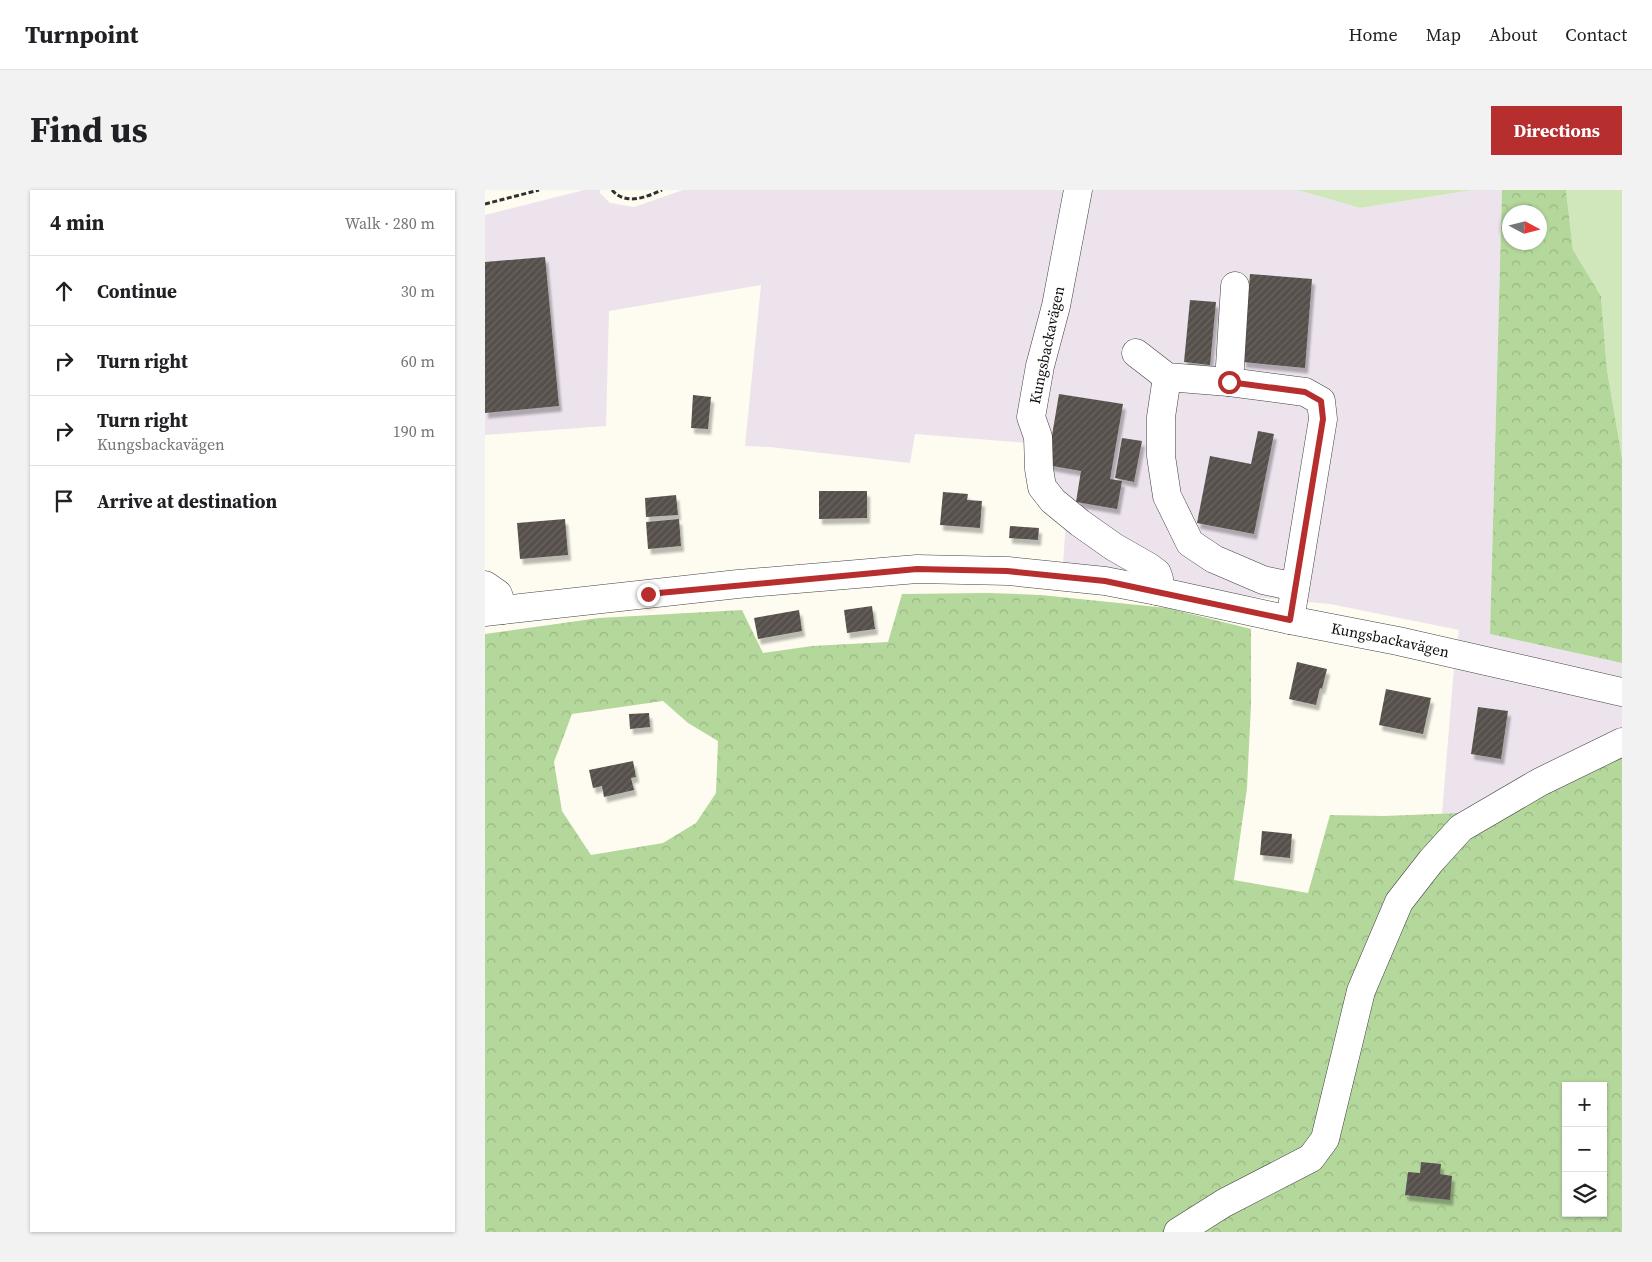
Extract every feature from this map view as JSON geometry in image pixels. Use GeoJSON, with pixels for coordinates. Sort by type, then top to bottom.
{"type":"FeatureCollection","features":[{"type":"Feature","properties":{"kind":"street","name":"Kungsbackavägen"},"geometry":{"type":"LineString","coordinates":[[1079,190],[1056,306],[1040,366],[1031,417],[1038,437],[1039,469],[1042,486],[1053,501],[1079,523],[1157,573],[1159,579],[1157,590]]}},
{"type":"Feature","properties":{"kind":"street"},"geometry":{"type":"LineString","coordinates":[[1229,382],[1235,286]]}},
{"type":"Feature","properties":{"kind":"street"},"geometry":{"type":"LineString","coordinates":[[1136,353],[1167,377],[1229,382],[1305,392],[1321,401],[1323,419],[1290,620]]}},
{"type":"Feature","properties":{"kind":"street"},"geometry":{"type":"LineString","coordinates":[[1167,377],[1161,417],[1161,456],[1167,496],[1190,543],[1214,559],[1263,580],[1295,587]]}},
{"type":"Feature","properties":{"kind":"street","name":"Kungsbackavägen"},"geometry":{"type":"LineString","coordinates":[[494,611],[720,586],[917,569],[1007,571],[1105,581],[1157,590],[1290,620],[1398,641],[1622,692]]}},
{"type":"Feature","properties":{"kind":"street"},"geometry":{"type":"LineString","coordinates":[[485,585],[498,594],[494,611]]}},
{"type":"Feature","properties":{"kind":"street"},"geometry":{"type":"LineString","coordinates":[[1178,1232],[1224,1203],[1311,1158],[1325,1139],[1361,991],[1399,902],[1431,861],[1461,828],[1541,782],[1622,742]]}},
{"type":"Feature","properties":{"kind":"path"},"geometry":{"type":"LineString","coordinates":[[485,204],[539,190]]}},
{"type":"Feature","properties":{"kind":"path"},"geometry":{"type":"LineString","coordinates":[[612,190],[624,198],[633,199],[662,190]]}},
{"type":"Feature","properties":{"kind":"shaded area"},"geometry":{"type":"Polygon","coordinates":[[[584,190],[600,190],[600,193],[610,203],[634,207],[683,190],[1297,190],[1360,208],[1473,190],[1502,190],[1490,634],[1622,663],[1622,730],[1460,813],[1442,814],[1454,667],[1459,630],[1330,604],[1253,597],[1063,564],[1066,520],[1027,443],[915,434],[910,463],[770,447],[745,446],[761,285],[609,311],[606,426],[485,435],[485,215],[584,190]]]}},
{"type":"Feature","properties":{"kind":"green space"},"geometry":{"type":"Polygon","coordinates":[[[1297,190],[1473,190],[1360,208],[1297,190]]]}},
{"type":"Feature","properties":{"kind":"green space"},"geometry":{"type":"Polygon","coordinates":[[[1502,190],[1566,190],[1573,250],[1601,296],[1607,370],[1622,458],[1622,663],[1490,634],[1502,190]]]}},
{"type":"Feature","properties":{"kind":"green space"},"geometry":{"type":"Polygon","coordinates":[[[1566,190],[1622,190],[1622,458],[1607,370],[1601,296],[1573,250],[1566,190]]]}},
{"type":"Feature","properties":{"kind":"green space"},"geometry":{"type":"Polygon","coordinates":[[[989,593],[1041,595],[1167,608],[1251,629],[1251,704],[1247,788],[1234,880],[1308,893],[1330,815],[1384,816],[1460,813],[1622,730],[1622,1232],[485,1232],[485,634],[599,618],[742,610],[763,653],[812,646],[888,642],[902,594],[989,593]],[[663,701],[572,714],[554,762],[562,811],[591,855],[663,843],[696,823],[716,793],[718,741],[688,723],[663,701]]]}},
{"type":"Feature","properties":{"kind":"building"},"geometry":{"type":"Polygon","coordinates":[[[545,257],[559,406],[485,413],[485,262],[545,257]]]}},
{"type":"Feature","properties":{"kind":"building"},"geometry":{"type":"Polygon","coordinates":[[[1250,274],[1312,279],[1305,368],[1243,362],[1250,274]]]}},
{"type":"Feature","properties":{"kind":"building"},"geometry":{"type":"Polygon","coordinates":[[[1190,300],[1216,302],[1210,365],[1184,362],[1190,300]]]}},
{"type":"Feature","properties":{"kind":"building"},"geometry":{"type":"Polygon","coordinates":[[[1059,394],[1123,404],[1110,479],[1122,481],[1117,509],[1076,502],[1081,471],[1047,465],[1059,394]]]}},
{"type":"Feature","properties":{"kind":"building"},"geometry":{"type":"Polygon","coordinates":[[[693,395],[711,397],[708,429],[691,428],[693,395]]]}},
{"type":"Feature","properties":{"kind":"building"},"geometry":{"type":"Polygon","coordinates":[[[1258,431],[1274,434],[1254,534],[1197,523],[1210,456],[1251,464],[1258,431]]]}},
{"type":"Feature","properties":{"kind":"building"},"geometry":{"type":"Polygon","coordinates":[[[1122,438],[1142,441],[1134,482],[1115,478],[1122,438]]]}},
{"type":"Feature","properties":{"kind":"building"},"geometry":{"type":"Polygon","coordinates":[[[819,491],[867,491],[867,518],[819,519],[819,491]]]}},
{"type":"Feature","properties":{"kind":"building"},"geometry":{"type":"Polygon","coordinates":[[[943,492],[968,494],[967,500],[982,501],[980,528],[940,525],[943,492]]]}},
{"type":"Feature","properties":{"kind":"building"},"geometry":{"type":"Polygon","coordinates":[[[676,495],[678,515],[646,517],[645,498],[676,495]]]}},
{"type":"Feature","properties":{"kind":"building"},"geometry":{"type":"Polygon","coordinates":[[[565,519],[568,555],[520,559],[517,523],[565,519]]]}},
{"type":"Feature","properties":{"kind":"building"},"geometry":{"type":"Polygon","coordinates":[[[679,519],[681,546],[648,549],[646,522],[679,519]]]}},
{"type":"Feature","properties":{"kind":"building"},"geometry":{"type":"Polygon","coordinates":[[[1010,526],[1039,528],[1038,540],[1009,538],[1010,526]]]}},
{"type":"Feature","properties":{"kind":"building"},"geometry":{"type":"Polygon","coordinates":[[[872,606],[875,629],[847,633],[844,610],[872,606]]]}},
{"type":"Feature","properties":{"kind":"building"},"geometry":{"type":"Polygon","coordinates":[[[799,610],[802,631],[758,639],[754,618],[799,610]]]}},
{"type":"Feature","properties":{"kind":"building"},"geometry":{"type":"Polygon","coordinates":[[[1297,662],[1327,669],[1316,705],[1289,699],[1297,662]]]}},
{"type":"Feature","properties":{"kind":"building"},"geometry":{"type":"Polygon","coordinates":[[[1386,689],[1431,698],[1423,734],[1379,725],[1386,689]]]}},
{"type":"Feature","properties":{"kind":"building"},"geometry":{"type":"Polygon","coordinates":[[[1478,707],[1508,711],[1501,759],[1471,754],[1478,707]]]}},
{"type":"Feature","properties":{"kind":"building"},"geometry":{"type":"Polygon","coordinates":[[[649,713],[650,727],[630,729],[629,714],[649,713]]]}},
{"type":"Feature","properties":{"kind":"building"},"geometry":{"type":"Polygon","coordinates":[[[633,761],[636,777],[631,778],[634,790],[604,797],[602,786],[593,788],[589,770],[633,761]]]}},
{"type":"Feature","properties":{"kind":"building"},"geometry":{"type":"Polygon","coordinates":[[[1262,831],[1292,834],[1290,858],[1260,855],[1262,831]]]}},
{"type":"Feature","properties":{"kind":"building"},"geometry":{"type":"Polygon","coordinates":[[[1421,1162],[1441,1164],[1440,1174],[1452,1176],[1450,1200],[1405,1195],[1408,1172],[1420,1173],[1421,1162]]]}},
{"type":"Feature","properties":{"kind":"route"},"geometry":{"type":"LineString","coordinates":[[648,594],[738,584],[917,569],[1007,571],[1105,581],[1157,590],[1290,620],[1323,419],[1321,401],[1305,392],[1229,382]]}}]}
